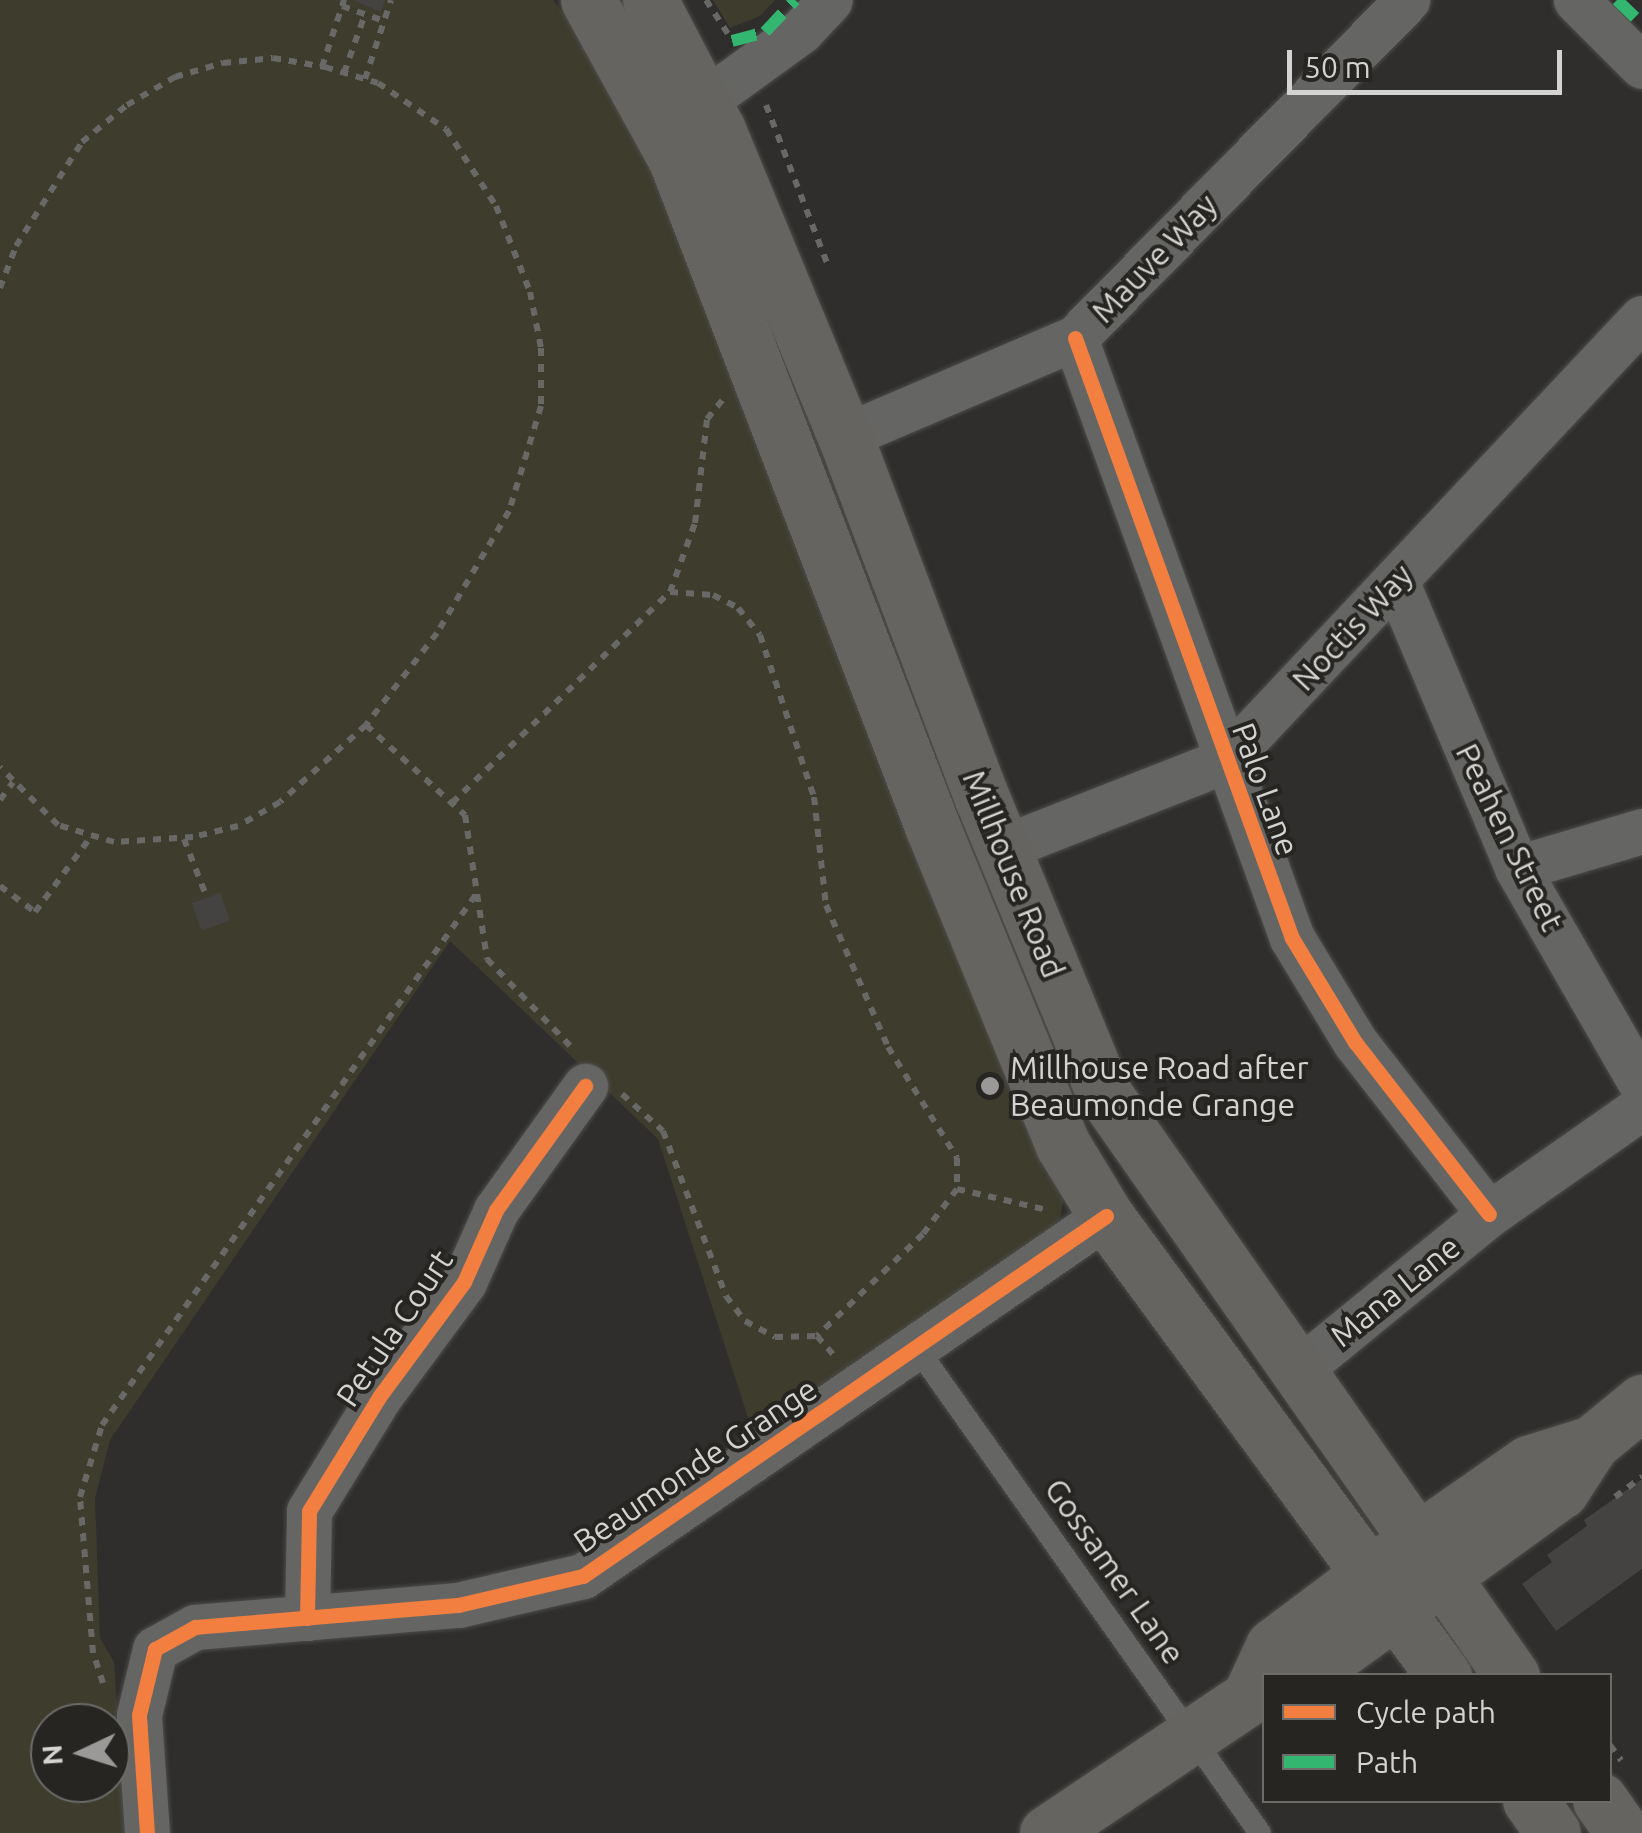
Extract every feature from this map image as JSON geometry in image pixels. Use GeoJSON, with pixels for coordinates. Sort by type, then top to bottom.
{"type":"FeatureCollection","features":[{"type":"Feature","properties":{"kind":"main road","name":"Millhouse Road"},"geometry":{"type":"LineString","coordinates":[[588,0],[676,160],[1045,1102],[1082,1214],[1383,1592],[1442,1673]]}},
{"type":"Feature","properties":{"kind":"main road","name":"Millhouse Road"},"geometry":{"type":"LineString","coordinates":[[650,0],[703,102],[845,436],[1002,848],[1103,1092],[1510,1673]]}},
{"type":"Feature","properties":{"kind":"main road"},"geometry":{"type":"LineString","coordinates":[[1264,1673],[1273,1646],[1383,1592],[1429,1559],[1528,1463],[1592,1442],[1642,1402]]}},
{"type":"Feature","properties":{"kind":"main road"},"geometry":{"type":"LineString","coordinates":[[1308,1673],[1383,1592]]}},
{"type":"Feature","properties":{"kind":"main road"},"geometry":{"type":"LineString","coordinates":[[1047,1833],[1259,1688]]}},
{"type":"Feature","properties":{"kind":"main road"},"geometry":{"type":"LineString","coordinates":[[1532,1803],[1553,1833]]}},
{"type":"Feature","properties":{"kind":"main road"},"geometry":{"type":"LineString","coordinates":[[1602,1803],[1623,1833]]}},
{"type":"Feature","properties":{"kind":"street"},"geometry":{"type":"LineString","coordinates":[[703,102],[801,31],[830,0]]}},
{"type":"Feature","properties":{"kind":"street","name":"Mauve Way"},"geometry":{"type":"LineString","coordinates":[[845,436],[1075,338],[1407,0]]}},
{"type":"Feature","properties":{"kind":"street"},"geometry":{"type":"LineString","coordinates":[[1576,0],[1642,66]]}},
{"type":"Feature","properties":{"kind":"street","name":"Noctis Way"},"geometry":{"type":"LineString","coordinates":[[1002,848],[1226,760],[1642,318]]}},
{"type":"Feature","properties":{"kind":"street","name":"Palo Lane"},"geometry":{"type":"LineString","coordinates":[[1075,338],[1292,938],[1356,1042],[1489,1214]]}},
{"type":"Feature","properties":{"kind":"street","name":"Peahen Street"},"geometry":{"type":"LineString","coordinates":[[1396,581],[1517,868],[1642,1085]]}},
{"type":"Feature","properties":{"kind":"street"},"geometry":{"type":"LineString","coordinates":[[1517,868],[1642,831]]}},
{"type":"Feature","properties":{"kind":"street","name":"Petula Court"},"geometry":{"type":"LineString","coordinates":[[307,1618],[308,1511],[379,1398],[464,1282],[496,1210],[584,1086]]}},
{"type":"Feature","properties":{"kind":"street","name":"Mana Lane"},"geometry":{"type":"LineString","coordinates":[[1296,1372],[1489,1214],[1642,1106]]}},
{"type":"Feature","properties":{"kind":"street","name":"Beaumonde Grange"},"geometry":{"type":"LineString","coordinates":[[147,1833],[139,1714],[155,1649],[194,1627],[458,1605],[583,1576],[916,1347],[1082,1214]]}},
{"type":"Feature","properties":{"kind":"lane","name":"Gossamer Lane"},"geometry":{"type":"LineString","coordinates":[[916,1347],[1260,1833]]}},
{"type":"Feature","properties":{"kind":"path"},"geometry":{"type":"LineString","coordinates":[[365,79],[391,0]]}},
{"type":"Feature","properties":{"kind":"path"},"geometry":{"type":"LineString","coordinates":[[706,0],[747,70],[831,275]]}},
{"type":"Feature","properties":{"kind":"path"},"geometry":{"type":"LineString","coordinates":[[322,66],[343,3],[384,21]]}},
{"type":"Feature","properties":{"kind":"path"},"geometry":{"type":"LineString","coordinates":[[344,73],[365,14]]}},
{"type":"Feature","properties":{"kind":"path"},"geometry":{"type":"LineString","coordinates":[[0,288],[16,246],[82,142],[128,105],[174,77],[223,63],[273,58],[322,66],[365,79],[413,102],[446,129],[496,206],[530,292],[541,348],[541,406],[509,510],[437,633],[366,724],[280,802],[238,826],[184,839],[90,838],[58,825],[0,766]]}},
{"type":"Feature","properties":{"kind":"path"},"geometry":{"type":"LineString","coordinates":[[452,804],[670,592],[695,523],[707,419],[718,400],[762,381]]}},
{"type":"Feature","properties":{"kind":"path"},"geometry":{"type":"LineString","coordinates":[[670,592],[714,595],[738,608],[760,634],[814,796],[826,905],[888,1047],[956,1158],[957,1189],[855,1306],[818,1336]]}},
{"type":"Feature","properties":{"kind":"path"},"geometry":{"type":"LineString","coordinates":[[0,800],[13,782]]}},
{"type":"Feature","properties":{"kind":"path"},"geometry":{"type":"LineString","coordinates":[[0,886],[35,912],[90,838]]}},
{"type":"Feature","properties":{"kind":"path"},"geometry":{"type":"LineString","coordinates":[[184,839],[207,898]]}},
{"type":"Feature","properties":{"kind":"path"},"geometry":{"type":"LineString","coordinates":[[107,1695],[93,1653],[80,1498],[102,1424],[479,890]]}},
{"type":"Feature","properties":{"kind":"path"},"geometry":{"type":"LineString","coordinates":[[957,1189],[1082,1214]]}},
{"type":"Feature","properties":{"kind":"shaded area"},"geometry":{"type":"Polygon","coordinates":[[[0,0],[553,0],[640,114],[1065,1190],[1060,1220],[1037,1244],[753,1433],[658,1139],[450,941],[110,1440],[95,1498],[100,1638],[114,1662],[117,1703],[30,1703],[30,1803],[124,1803],[126,1833],[0,1833],[0,0]]]}},
{"type":"Feature","properties":{"kind":"shaded area"},"geometry":{"type":"Polygon","coordinates":[[[713,0],[775,0],[760,16],[730,28],[713,0]]]}},
{"type":"Feature","properties":{"kind":"building"},"geometry":{"type":"Polygon","coordinates":[[[353,0],[385,0],[381,12],[353,0]]]}},
{"type":"Feature","properties":{"kind":"building"},"geometry":{"type":"Polygon","coordinates":[[[220,893],[230,920],[202,931],[192,903],[220,893]]]}},
{"type":"Feature","properties":{"kind":"building"},"geometry":{"type":"Polygon","coordinates":[[[1642,1479],[1642,1569],[1556,1631],[1522,1584],[1552,1562],[1547,1555],[1587,1526],[1584,1520],[1642,1479]]]}},
{"type":"Feature","properties":{"kind":"marked path"},"geometry":{"type":"LineString","coordinates":[[732,41],[765,32],[795,0]]}},
{"type":"Feature","properties":{"kind":"marked path"},"geometry":{"type":"LineString","coordinates":[[1617,0],[1642,24]]}},
{"type":"Feature","properties":{"kind":"cycle path"},"geometry":{"type":"LineString","coordinates":[[1075,338],[1292,938],[1355,1042],[1489,1214]]}},
{"type":"Feature","properties":{"kind":"cycle path"},"geometry":{"type":"LineString","coordinates":[[307,1618],[309,1511],[379,1397],[464,1282],[496,1210],[585,1086]]}},
{"type":"Feature","properties":{"kind":"cycle path"},"geometry":{"type":"LineString","coordinates":[[147,1833],[139,1715],[155,1649],[195,1627],[458,1605],[583,1576],[1106,1216]]}},
{"type":"Feature","properties":{"kind":"place","name":"Millhouse Road after Beaumonde Grange"},"geometry":{"type":"Point","coordinates":[990,1086]}}]}
